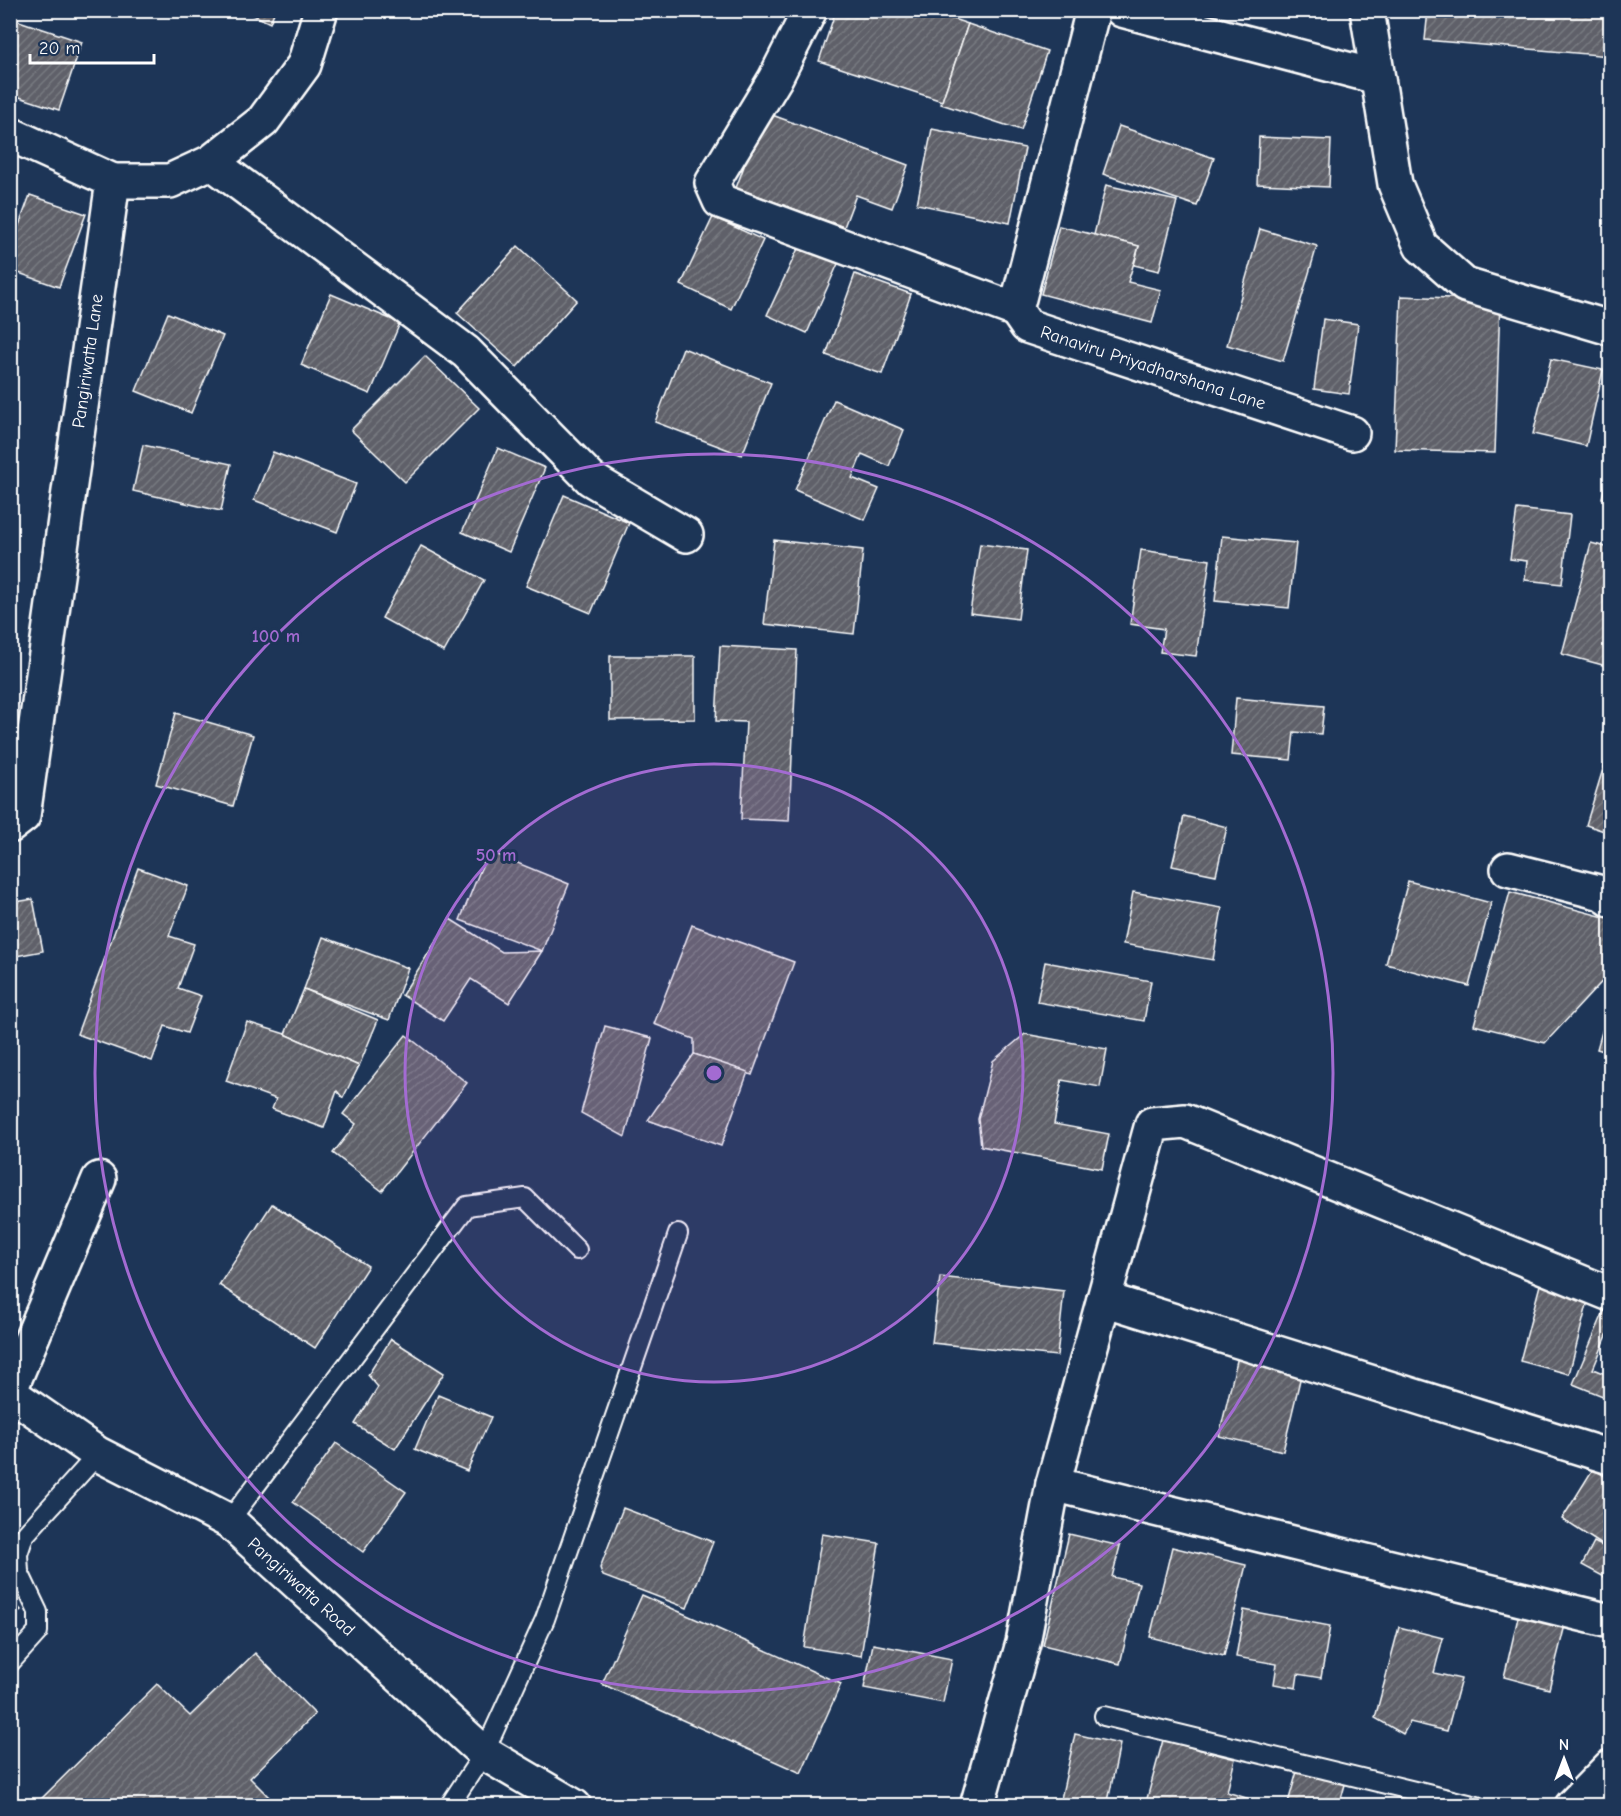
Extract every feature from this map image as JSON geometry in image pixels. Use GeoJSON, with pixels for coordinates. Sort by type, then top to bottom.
{"type":"FeatureCollection","features":[{"type":"Feature","properties":{"kind":"street"},"geometry":{"type":"LineString","coordinates":[[10,134],[113,181],[170,181],[211,162],[263,121],[304,65],[321,10]]}},
{"type":"Feature","properties":{"kind":"street"},"geometry":{"type":"LineString","coordinates":[[810,10],[775,79],[712,183],[720,201],[1016,310],[1093,10]]}},
{"type":"Feature","properties":{"kind":"street"},"geometry":{"type":"LineString","coordinates":[[1122,10],[1377,77]]}},
{"type":"Feature","properties":{"kind":"street"},"geometry":{"type":"LineString","coordinates":[[1367,10],[1395,184],[1421,246],[1465,285],[1611,328]]}},
{"type":"Feature","properties":{"kind":"street"},"geometry":{"type":"LineString","coordinates":[[211,162],[466,352],[591,479],[686,535]]}},
{"type":"Feature","properties":{"kind":"street","name":"Pangiriwatta Lane"},"geometry":{"type":"LineString","coordinates":[[10,826],[23,816],[113,181]]}},
{"type":"Feature","properties":{"kind":"street","name":"Ranaviru Priyadharshana Lane"},"geometry":{"type":"LineString","coordinates":[[1016,310],[1028,326],[1352,433]]}},
{"type":"Feature","properties":{"kind":"street"},"geometry":{"type":"LineString","coordinates":[[1508,869],[1602,893],[1611,899]]}},
{"type":"Feature","properties":{"kind":"street"},"geometry":{"type":"LineString","coordinates":[[977,1806],[1023,1643],[1053,1484],[1152,1124],[1185,1121],[1611,1294]]}},
{"type":"Feature","properties":{"kind":"street"},"geometry":{"type":"LineString","coordinates":[[10,1391],[99,1179]]}},
{"type":"Feature","properties":{"kind":"street"},"geometry":{"type":"LineString","coordinates":[[1104,1299],[1611,1457]]}},
{"type":"Feature","properties":{"kind":"street","name":"Pangiriwatta Road"},"geometry":{"type":"LineString","coordinates":[[10,1391],[98,1454],[229,1521],[484,1753],[574,1806]]}},
{"type":"Feature","properties":{"kind":"street"},"geometry":{"type":"LineString","coordinates":[[1053,1484],[1611,1621]]}},
{"type":"Feature","properties":{"kind":"street"},"geometry":{"type":"LineString","coordinates":[[1572,1806],[1611,1767]]}},
{"type":"Feature","properties":{"kind":"lane"},"geometry":{"type":"LineString","coordinates":[[229,1521],[467,1206],[525,1198],[577,1250]]}},
{"type":"Feature","properties":{"kind":"lane"},"geometry":{"type":"LineString","coordinates":[[448,1806],[484,1753],[544,1618],[678,1234]]}},
{"type":"Feature","properties":{"kind":"lane"},"geometry":{"type":"LineString","coordinates":[[10,1664],[38,1632],[38,1612],[19,1572],[18,1554],[24,1536],[98,1454]]}},
{"type":"Feature","properties":{"kind":"lane"},"geometry":{"type":"LineString","coordinates":[[1104,1716],[1477,1806]]}},
{"type":"Feature","properties":{"kind":"building"},"geometry":{"type":"Polygon","coordinates":[[[243,10],[275,10],[270,23],[243,10]]]}},
{"type":"Feature","properties":{"kind":"building"},"geometry":{"type":"Polygon","coordinates":[[[836,10],[927,10],[968,24],[942,101],[819,61],[836,10]]]}},
{"type":"Feature","properties":{"kind":"building"},"geometry":{"type":"Polygon","coordinates":[[[1428,10],[1610,10],[1610,56],[1425,40],[1428,10]]]}},
{"type":"Feature","properties":{"kind":"building"},"geometry":{"type":"Polygon","coordinates":[[[10,18],[82,42],[59,110],[10,94],[10,18]]]}},
{"type":"Feature","properties":{"kind":"building"},"geometry":{"type":"Polygon","coordinates":[[[968,24],[1047,51],[1021,130],[941,104],[968,24]]]}},
{"type":"Feature","properties":{"kind":"building"},"geometry":{"type":"Polygon","coordinates":[[[764,112],[908,165],[892,208],[856,195],[844,227],[736,188],[764,112]]]}},
{"type":"Feature","properties":{"kind":"building"},"geometry":{"type":"Polygon","coordinates":[[[1119,126],[1214,158],[1197,206],[1103,174],[1119,126]]]}},
{"type":"Feature","properties":{"kind":"building"},"geometry":{"type":"Polygon","coordinates":[[[932,129],[1025,148],[1010,223],[917,204],[932,129]]]}},
{"type":"Feature","properties":{"kind":"building"},"geometry":{"type":"Polygon","coordinates":[[[1259,137],[1331,140],[1329,187],[1257,184],[1259,137]]]}},
{"type":"Feature","properties":{"kind":"building"},"geometry":{"type":"Polygon","coordinates":[[[1106,185],[1177,201],[1159,271],[1134,265],[1139,246],[1094,235],[1106,185]]]}},
{"type":"Feature","properties":{"kind":"building"},"geometry":{"type":"Polygon","coordinates":[[[30,195],[86,214],[59,287],[10,270],[10,250],[30,195]]]}},
{"type":"Feature","properties":{"kind":"building"},"geometry":{"type":"Polygon","coordinates":[[[713,217],[763,240],[731,309],[681,285],[713,217]]]}},
{"type":"Feature","properties":{"kind":"building"},"geometry":{"type":"Polygon","coordinates":[[[1059,226],[1139,246],[1128,282],[1161,290],[1152,323],[1041,294],[1059,226]]]}},
{"type":"Feature","properties":{"kind":"building"},"geometry":{"type":"Polygon","coordinates":[[[1260,229],[1317,246],[1283,361],[1227,345],[1260,229]]]}},
{"type":"Feature","properties":{"kind":"building"},"geometry":{"type":"Polygon","coordinates":[[[802,240],[841,257],[807,333],[767,315],[802,240]]]}},
{"type":"Feature","properties":{"kind":"building"},"geometry":{"type":"Polygon","coordinates":[[[518,246],[577,300],[517,367],[457,313],[518,246]]]}},
{"type":"Feature","properties":{"kind":"building"},"geometry":{"type":"Polygon","coordinates":[[[855,274],[911,294],[882,374],[826,355],[855,274]]]}},
{"type":"Feature","properties":{"kind":"building"},"geometry":{"type":"Polygon","coordinates":[[[331,294],[400,323],[370,394],[301,365],[331,294]]]}},
{"type":"Feature","properties":{"kind":"building"},"geometry":{"type":"Polygon","coordinates":[[[1401,296],[1500,300],[1495,453],[1395,450],[1401,296]]]}},
{"type":"Feature","properties":{"kind":"building"},"geometry":{"type":"Polygon","coordinates":[[[168,313],[223,336],[191,413],[136,391],[168,313]]]}},
{"type":"Feature","properties":{"kind":"building"},"geometry":{"type":"Polygon","coordinates":[[[1323,319],[1358,324],[1349,394],[1314,389],[1323,319]]]}},
{"type":"Feature","properties":{"kind":"building"},"geometry":{"type":"Polygon","coordinates":[[[683,348],[771,383],[742,455],[655,422],[683,348]]]}},
{"type":"Feature","properties":{"kind":"building"},"geometry":{"type":"Polygon","coordinates":[[[425,356],[479,408],[405,482],[351,430],[425,356]]]}},
{"type":"Feature","properties":{"kind":"building"},"geometry":{"type":"Polygon","coordinates":[[[1551,359],[1603,370],[1586,446],[1533,434],[1551,359]]]}},
{"type":"Feature","properties":{"kind":"building"},"geometry":{"type":"Polygon","coordinates":[[[834,400],[904,430],[889,466],[862,454],[852,478],[879,489],[865,520],[795,490],[834,400]]]}},
{"type":"Feature","properties":{"kind":"building"},"geometry":{"type":"Polygon","coordinates":[[[143,445],[231,464],[221,511],[133,491],[143,445]]]}},
{"type":"Feature","properties":{"kind":"building"},"geometry":{"type":"Polygon","coordinates":[[[498,448],[545,468],[509,552],[462,532],[498,448]]]}},
{"type":"Feature","properties":{"kind":"building"},"geometry":{"type":"Polygon","coordinates":[[[273,452],[356,484],[337,532],[254,500],[273,452]]]}},
{"type":"Feature","properties":{"kind":"building"},"geometry":{"type":"Polygon","coordinates":[[[1610,465],[1610,500],[1602,498],[1610,465]]]}},
{"type":"Feature","properties":{"kind":"building"},"geometry":{"type":"Polygon","coordinates":[[[564,495],[629,523],[591,613],[526,586],[564,495]]]}},
{"type":"Feature","properties":{"kind":"building"},"geometry":{"type":"Polygon","coordinates":[[[1517,509],[1570,515],[1562,584],[1525,580],[1527,561],[1510,559],[1517,509]]]}},
{"type":"Feature","properties":{"kind":"building"},"geometry":{"type":"Polygon","coordinates":[[[1222,536],[1296,543],[1289,608],[1215,601],[1222,536]]]}},
{"type":"Feature","properties":{"kind":"building"},"geometry":{"type":"Polygon","coordinates":[[[774,540],[863,550],[854,634],[764,624],[774,540]]]}},
{"type":"Feature","properties":{"kind":"building"},"geometry":{"type":"Polygon","coordinates":[[[1591,543],[1610,548],[1610,667],[1562,654],[1591,543]]]}},
{"type":"Feature","properties":{"kind":"building"},"geometry":{"type":"Polygon","coordinates":[[[980,544],[1027,550],[1018,619],[970,613],[980,544]]]}},
{"type":"Feature","properties":{"kind":"building"},"geometry":{"type":"Polygon","coordinates":[[[421,546],[484,580],[444,652],[382,618],[421,546]]]}},
{"type":"Feature","properties":{"kind":"building"},"geometry":{"type":"Polygon","coordinates":[[[1141,550],[1210,560],[1196,656],[1160,652],[1164,629],[1130,624],[1141,550]]]}},
{"type":"Feature","properties":{"kind":"building"},"geometry":{"type":"Polygon","coordinates":[[[720,646],[797,650],[789,821],[741,819],[746,722],[716,721],[720,646]]]}},
{"type":"Feature","properties":{"kind":"building"},"geometry":{"type":"Polygon","coordinates":[[[610,656],[695,656],[695,719],[610,720],[610,656]]]}},
{"type":"Feature","properties":{"kind":"building"},"geometry":{"type":"Polygon","coordinates":[[[1236,698],[1324,706],[1321,734],[1294,732],[1291,760],[1231,755],[1236,698]]]}},
{"type":"Feature","properties":{"kind":"building"},"geometry":{"type":"Polygon","coordinates":[[[176,713],[253,735],[233,806],[156,784],[176,713]]]}},
{"type":"Feature","properties":{"kind":"building"},"geometry":{"type":"Polygon","coordinates":[[[10,717],[23,719],[10,813],[10,717]]]}},
{"type":"Feature","properties":{"kind":"building"},"geometry":{"type":"Polygon","coordinates":[[[1610,746],[1610,833],[1586,825],[1610,746]]]}},
{"type":"Feature","properties":{"kind":"building"},"geometry":{"type":"Polygon","coordinates":[[[1184,816],[1227,827],[1216,875],[1172,866],[1184,816]]]}},
{"type":"Feature","properties":{"kind":"building"},"geometry":{"type":"Polygon","coordinates":[[[488,851],[569,884],[542,951],[460,920],[488,851]]]}},
{"type":"Feature","properties":{"kind":"building"},"geometry":{"type":"Polygon","coordinates":[[[138,868],[188,886],[169,936],[194,944],[178,988],[201,996],[187,1033],[165,1026],[152,1061],[77,1034],[138,868]]]}},
{"type":"Feature","properties":{"kind":"building"},"geometry":{"type":"Polygon","coordinates":[[[1408,881],[1491,903],[1469,986],[1386,964],[1408,881]]]}},
{"type":"Feature","properties":{"kind":"building"},"geometry":{"type":"Polygon","coordinates":[[[1133,892],[1222,908],[1213,960],[1123,944],[1133,892]]]}},
{"type":"Feature","properties":{"kind":"building"},"geometry":{"type":"Polygon","coordinates":[[[1510,892],[1608,918],[1610,924],[1610,973],[1545,1043],[1474,1025],[1510,892]]]}},
{"type":"Feature","properties":{"kind":"building"},"geometry":{"type":"Polygon","coordinates":[[[33,899],[43,951],[10,957],[10,903],[33,899]]]}},
{"type":"Feature","properties":{"kind":"building"},"geometry":{"type":"Polygon","coordinates":[[[450,919],[502,952],[542,951],[509,1003],[471,979],[443,1021],[402,995],[450,919]]]}},
{"type":"Feature","properties":{"kind":"building"},"geometry":{"type":"Polygon","coordinates":[[[692,925],[794,962],[752,1075],[694,1054],[694,1039],[654,1024],[692,925]]]}},
{"type":"Feature","properties":{"kind":"building"},"geometry":{"type":"Polygon","coordinates":[[[323,937],[408,968],[389,1020],[304,989],[323,937]]]}},
{"type":"Feature","properties":{"kind":"building"},"geometry":{"type":"Polygon","coordinates":[[[1045,962],[1151,981],[1144,1021],[1037,1002],[1045,962]]]}},
{"type":"Feature","properties":{"kind":"building"},"geometry":{"type":"Polygon","coordinates":[[[304,989],[378,1020],[359,1066],[285,1034],[304,989]]]}},
{"type":"Feature","properties":{"kind":"building"},"geometry":{"type":"Polygon","coordinates":[[[1610,1004],[1610,1053],[1597,1049],[1610,1004]]]}},
{"type":"Feature","properties":{"kind":"building"},"geometry":{"type":"Polygon","coordinates":[[[247,1022],[285,1034],[359,1066],[343,1098],[337,1091],[324,1128],[272,1109],[276,1099],[226,1081],[247,1022]]]}},
{"type":"Feature","properties":{"kind":"building"},"geometry":{"type":"Polygon","coordinates":[[[605,1026],[652,1038],[625,1137],[581,1113],[605,1026]]]}},
{"type":"Feature","properties":{"kind":"building"},"geometry":{"type":"Polygon","coordinates":[[[1025,1034],[1107,1049],[1100,1087],[1062,1080],[1054,1124],[1109,1134],[1102,1169],[981,1146],[978,1119],[993,1061],[1025,1034]]]}},
{"type":"Feature","properties":{"kind":"building"},"geometry":{"type":"Polygon","coordinates":[[[406,1035],[467,1083],[382,1191],[333,1153],[356,1124],[343,1114],[406,1035]]]}},
{"type":"Feature","properties":{"kind":"building"},"geometry":{"type":"Polygon","coordinates":[[[694,1054],[748,1072],[721,1146],[648,1120],[694,1054]]]}},
{"type":"Feature","properties":{"kind":"building"},"geometry":{"type":"Polygon","coordinates":[[[272,1204],[368,1266],[315,1348],[219,1285],[272,1204]]]}},
{"type":"Feature","properties":{"kind":"building"},"geometry":{"type":"Polygon","coordinates":[[[940,1277],[1064,1291],[1057,1356],[932,1343],[940,1277]]]}},
{"type":"Feature","properties":{"kind":"building"},"geometry":{"type":"Polygon","coordinates":[[[1540,1285],[1589,1297],[1569,1374],[1520,1361],[1540,1285]]]}},
{"type":"Feature","properties":{"kind":"building"},"geometry":{"type":"Polygon","coordinates":[[[1605,1309],[1610,1312],[1610,1328],[1593,1369],[1610,1376],[1610,1399],[1573,1384],[1605,1309]]]}},
{"type":"Feature","properties":{"kind":"building"},"geometry":{"type":"Polygon","coordinates":[[[391,1339],[444,1373],[395,1449],[355,1424],[378,1387],[368,1375],[391,1339]]]}},
{"type":"Feature","properties":{"kind":"building"},"geometry":{"type":"Polygon","coordinates":[[[1239,1352],[1303,1367],[1283,1451],[1219,1436],[1239,1352]]]}},
{"type":"Feature","properties":{"kind":"building"},"geometry":{"type":"Polygon","coordinates":[[[438,1395],[491,1417],[467,1471],[415,1449],[438,1395]]]}},
{"type":"Feature","properties":{"kind":"building"},"geometry":{"type":"Polygon","coordinates":[[[336,1443],[406,1492],[363,1552],[293,1502],[336,1443]]]}},
{"type":"Feature","properties":{"kind":"building"},"geometry":{"type":"Polygon","coordinates":[[[1593,1469],[1610,1479],[1610,1550],[1562,1519],[1593,1469]]]}},
{"type":"Feature","properties":{"kind":"building"},"geometry":{"type":"Polygon","coordinates":[[[623,1508],[713,1542],[687,1608],[603,1576],[600,1568],[623,1508]]]}},
{"type":"Feature","properties":{"kind":"building"},"geometry":{"type":"Polygon","coordinates":[[[822,1534],[879,1543],[861,1656],[804,1647],[822,1534]]]}},
{"type":"Feature","properties":{"kind":"building"},"geometry":{"type":"Polygon","coordinates":[[[1069,1534],[1120,1546],[1112,1577],[1139,1583],[1120,1664],[1043,1645],[1069,1534]]]}},
{"type":"Feature","properties":{"kind":"building"},"geometry":{"type":"Polygon","coordinates":[[[1594,1542],[1610,1550],[1610,1580],[1582,1565],[1594,1542]]]}},
{"type":"Feature","properties":{"kind":"building"},"geometry":{"type":"Polygon","coordinates":[[[1172,1547],[1246,1565],[1224,1656],[1150,1637],[1172,1547]]]}},
{"type":"Feature","properties":{"kind":"building"},"geometry":{"type":"Polygon","coordinates":[[[642,1595],[841,1684],[801,1773],[602,1684],[642,1595]]]}},
{"type":"Feature","properties":{"kind":"building"},"geometry":{"type":"Polygon","coordinates":[[[10,1599],[21,1610],[10,1620],[10,1599]]]}},
{"type":"Feature","properties":{"kind":"building"},"geometry":{"type":"Polygon","coordinates":[[[1520,1609],[1566,1621],[1549,1689],[1504,1677],[1520,1609]]]}},
{"type":"Feature","properties":{"kind":"building"},"geometry":{"type":"Polygon","coordinates":[[[1244,1610],[1330,1626],[1321,1678],[1298,1674],[1296,1688],[1274,1684],[1277,1664],[1236,1657],[1244,1610]]]}},
{"type":"Feature","properties":{"kind":"building"},"geometry":{"type":"Polygon","coordinates":[[[1399,1627],[1443,1638],[1434,1673],[1461,1679],[1447,1731],[1410,1722],[1403,1734],[1375,1718],[1399,1627]]]}},
{"type":"Feature","properties":{"kind":"building"},"geometry":{"type":"Polygon","coordinates":[[[873,1644],[952,1659],[943,1703],[864,1688],[873,1644]]]}},
{"type":"Feature","properties":{"kind":"building"},"geometry":{"type":"Polygon","coordinates":[[[255,1653],[315,1714],[250,1778],[278,1806],[34,1806],[157,1684],[190,1716],[255,1653]]]}},
{"type":"Feature","properties":{"kind":"building"},"geometry":{"type":"Polygon","coordinates":[[[1075,1734],[1120,1744],[1107,1806],[1088,1806],[1061,1799],[1075,1734]]]}},
{"type":"Feature","properties":{"kind":"building"},"geometry":{"type":"Polygon","coordinates":[[[1163,1740],[1235,1759],[1227,1792],[1256,1801],[1255,1806],[1145,1806],[1163,1740]]]}},
{"type":"Feature","properties":{"kind":"building"},"geometry":{"type":"Polygon","coordinates":[[[1298,1768],[1346,1781],[1339,1806],[1287,1806],[1298,1768]]]}}]}
